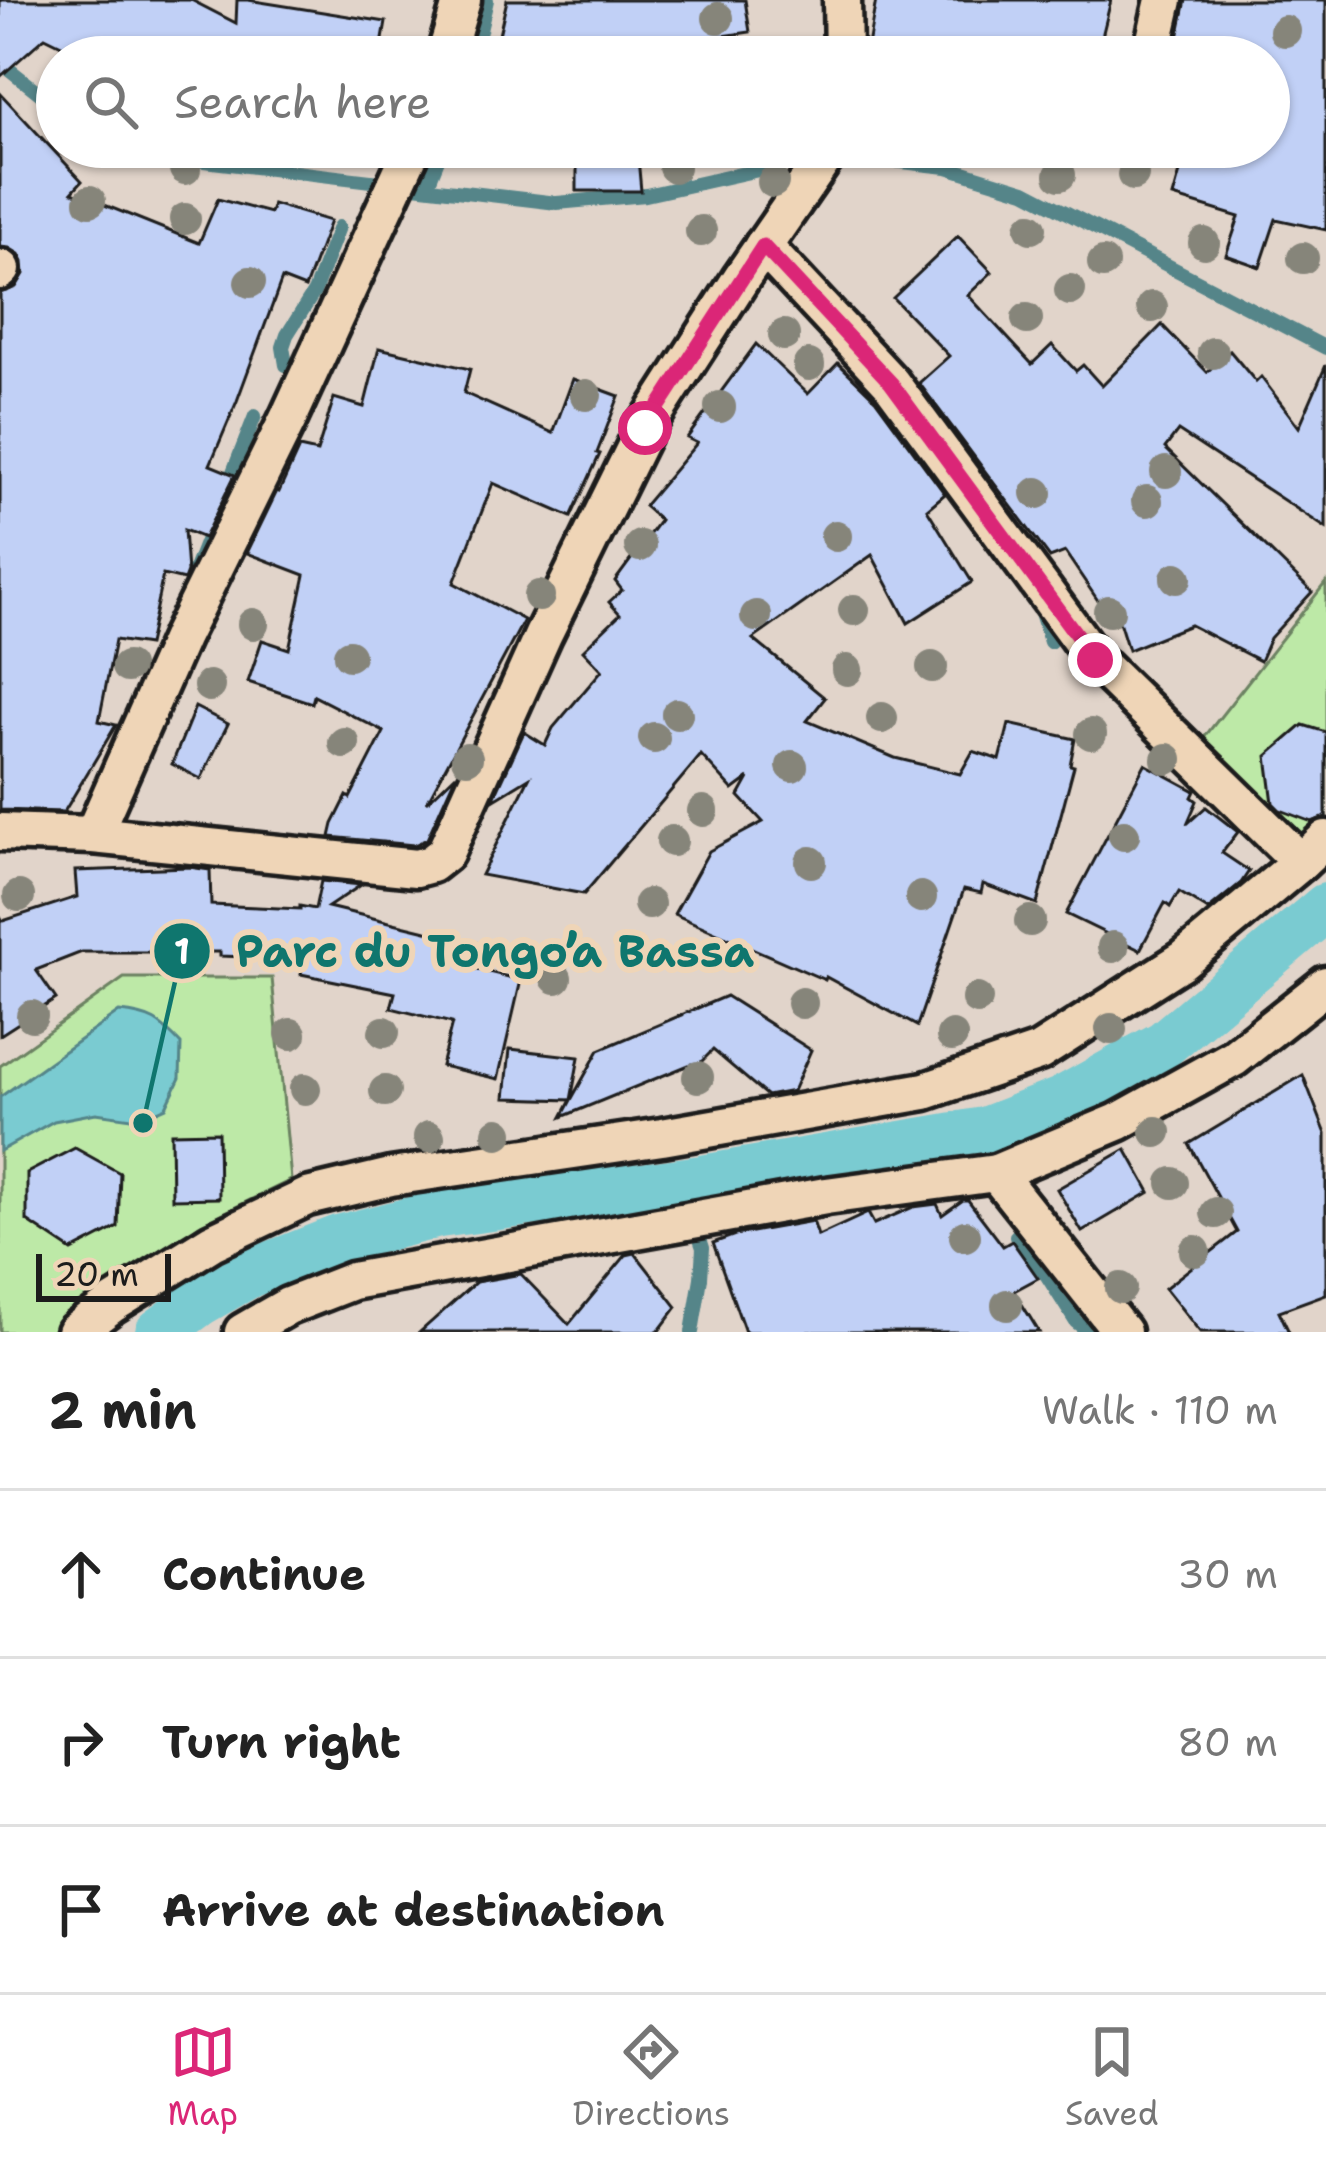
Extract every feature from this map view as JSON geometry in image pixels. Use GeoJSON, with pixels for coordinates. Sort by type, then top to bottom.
{"type":"FeatureCollection","features":[{"type":"Feature","properties":{"kind":"street"},"geometry":{"type":"LineString","coordinates":[[451,36],[462,0]]}},
{"type":"Feature","properties":{"kind":"street"},"geometry":{"type":"LineString","coordinates":[[842,0],[843,36]]}},
{"type":"Feature","properties":{"kind":"street"},"geometry":{"type":"LineString","coordinates":[[1155,36],[1164,0]]}},
{"type":"Feature","properties":{"kind":"street"},"geometry":{"type":"LineString","coordinates":[[93,836],[181,636],[403,168]]}},
{"type":"Feature","properties":{"kind":"street"},"geometry":{"type":"LineString","coordinates":[[0,832],[93,836],[416,868],[445,853],[543,635],[645,428],[817,168]]}},
{"type":"Feature","properties":{"kind":"street"},"geometry":{"type":"LineString","coordinates":[[75,1332],[212,1242],[307,1197],[392,1177],[925,1091],[1040,1052],[1183,960],[1313,850],[1095,660],[891,383],[763,246]]}},
{"type":"Feature","properties":{"kind":"street"},"geometry":{"type":"LineString","coordinates":[[243,1332],[288,1306],[352,1281],[826,1196],[996,1173],[1118,1122],[1234,1058],[1326,985]]}},
{"type":"Feature","properties":{"kind":"street"},"geometry":{"type":"LineString","coordinates":[[996,1173],[1122,1332]]}},
{"type":"Feature","properties":{"kind":"green space"},"geometry":{"type":"Polygon","coordinates":[[[1326,582],[1326,828],[1307,846],[1203,739],[1326,582]]]}},
{"type":"Feature","properties":{"kind":"green space"},"geometry":{"type":"Polygon","coordinates":[[[124,978],[272,978],[291,1180],[199,1225],[53,1332],[0,1332],[0,1066],[124,978]]]}},
{"type":"Feature","properties":{"kind":"water"},"geometry":{"type":"Polygon","coordinates":[[[119,1012],[154,1020],[181,1044],[180,1078],[166,1107],[139,1119],[96,1113],[54,1121],[0,1151],[0,1097],[119,1012]]]}},
{"type":"Feature","properties":{"kind":"building"},"geometry":{"type":"Polygon","coordinates":[[[0,0],[191,0],[236,23],[237,0],[248,0],[386,22],[384,36],[36,36],[36,45],[0,77],[0,0]]]}},
{"type":"Feature","properties":{"kind":"building"},"geometry":{"type":"Polygon","coordinates":[[[507,0],[745,0],[750,32],[723,36],[499,36],[507,0]]]}},
{"type":"Feature","properties":{"kind":"building"},"geometry":{"type":"Polygon","coordinates":[[[876,0],[1111,0],[1102,36],[870,36],[876,0]]]}},
{"type":"Feature","properties":{"kind":"building"},"geometry":{"type":"Polygon","coordinates":[[[1186,0],[1326,0],[1326,230],[1276,219],[1260,267],[1226,255],[1239,217],[1173,197],[1181,168],[1290,168],[1290,36],[1178,36],[1186,0]]]}},
{"type":"Feature","properties":{"kind":"building"},"geometry":{"type":"Polygon","coordinates":[[[0,93],[36,132],[36,168],[70,168],[82,181],[72,192],[199,243],[218,199],[270,213],[273,204],[330,221],[305,288],[282,279],[210,465],[235,475],[204,538],[184,530],[184,580],[163,575],[148,645],[115,640],[99,721],[116,725],[64,812],[0,810],[0,293],[16,287],[24,274],[19,254],[0,247],[0,93]]]}},
{"type":"Feature","properties":{"kind":"building"},"geometry":{"type":"Polygon","coordinates":[[[577,168],[639,168],[641,191],[577,191],[577,168]]]}},
{"type":"Feature","properties":{"kind":"building"},"geometry":{"type":"Polygon","coordinates":[[[958,236],[992,272],[968,295],[1032,364],[1052,345],[1076,371],[1083,365],[1102,386],[1162,325],[1207,372],[1230,351],[1256,382],[1261,377],[1299,427],[1326,365],[1326,528],[1178,431],[1165,448],[1312,592],[1270,638],[1260,661],[1190,625],[1128,650],[1113,602],[1103,608],[1065,552],[1050,558],[919,383],[949,356],[893,298],[958,236]]]}},
{"type":"Feature","properties":{"kind":"building"},"geometry":{"type":"Polygon","coordinates":[[[756,344],[808,394],[838,363],[876,400],[945,494],[927,509],[972,582],[908,623],[872,555],[753,639],[825,698],[807,721],[895,758],[960,774],[973,751],[1000,760],[1009,724],[1075,739],[1070,765],[1074,766],[1037,904],[983,884],[981,893],[964,889],[917,1026],[826,977],[674,914],[709,851],[763,822],[739,796],[749,778],[733,790],[701,755],[584,894],[481,875],[529,778],[493,800],[524,732],[545,745],[553,728],[602,670],[583,650],[620,614],[609,602],[622,590],[615,581],[660,520],[644,506],[697,443],[687,438],[756,344]]]}},
{"type":"Feature","properties":{"kind":"building"},"geometry":{"type":"Polygon","coordinates":[[[379,348],[470,369],[464,393],[553,433],[573,379],[619,396],[600,454],[571,517],[493,483],[454,583],[524,620],[427,802],[456,774],[427,839],[414,845],[330,837],[347,796],[350,798],[384,732],[314,696],[312,703],[248,682],[262,640],[289,649],[305,575],[247,553],[299,448],[317,452],[334,398],[364,407],[379,348]]]}},
{"type":"Feature","properties":{"kind":"building"},"geometry":{"type":"Polygon","coordinates":[[[195,707],[228,724],[201,779],[172,764],[195,707]]]}},
{"type":"Feature","properties":{"kind":"building"},"geometry":{"type":"Polygon","coordinates":[[[1303,725],[1326,732],[1326,817],[1312,822],[1273,803],[1267,756],[1303,725]]]}},
{"type":"Feature","properties":{"kind":"building"},"geometry":{"type":"Polygon","coordinates":[[[1145,764],[1195,791],[1192,797],[1197,801],[1187,824],[1206,807],[1238,832],[1222,853],[1249,871],[1208,910],[1179,892],[1170,907],[1165,903],[1140,950],[1066,914],[1145,764]]]}},
{"type":"Feature","properties":{"kind":"building"},"geometry":{"type":"Polygon","coordinates":[[[210,870],[211,905],[315,909],[321,881],[361,885],[328,907],[476,943],[468,967],[521,980],[498,1079],[441,1066],[452,1023],[391,1008],[395,993],[301,974],[304,959],[220,956],[220,952],[82,952],[36,970],[56,999],[0,1035],[0,916],[3,921],[77,897],[75,871],[210,870]]]}},
{"type":"Feature","properties":{"kind":"building"},"geometry":{"type":"Polygon","coordinates":[[[726,996],[811,1050],[793,1091],[767,1096],[713,1050],[695,1068],[691,1064],[562,1117],[599,1050],[726,996]]]}},
{"type":"Feature","properties":{"kind":"building"},"geometry":{"type":"Polygon","coordinates":[[[510,1049],[579,1057],[571,1100],[505,1098],[510,1049]]]}},
{"type":"Feature","properties":{"kind":"building"},"geometry":{"type":"Polygon","coordinates":[[[1303,1075],[1326,1134],[1326,1294],[1279,1311],[1289,1332],[1200,1332],[1165,1288],[1237,1232],[1189,1144],[1303,1075]]]}},
{"type":"Feature","properties":{"kind":"building"},"geometry":{"type":"Polygon","coordinates":[[[218,1132],[219,1198],[172,1199],[171,1133],[218,1132]]]}},
{"type":"Feature","properties":{"kind":"building"},"geometry":{"type":"Polygon","coordinates":[[[75,1148],[120,1173],[118,1227],[72,1251],[27,1221],[27,1173],[75,1148]]]}},
{"type":"Feature","properties":{"kind":"building"},"geometry":{"type":"Polygon","coordinates":[[[1126,1149],[1150,1192],[1082,1232],[1057,1189],[1126,1149]]]}},
{"type":"Feature","properties":{"kind":"building"},"geometry":{"type":"Polygon","coordinates":[[[968,1200],[1003,1246],[1012,1241],[1038,1278],[1014,1291],[1039,1332],[745,1332],[713,1243],[813,1221],[818,1236],[868,1213],[874,1224],[913,1207],[937,1204],[942,1215],[968,1200]]]}},
{"type":"Feature","properties":{"kind":"building"},"geometry":{"type":"Polygon","coordinates":[[[635,1253],[677,1307],[658,1332],[420,1332],[476,1282],[521,1274],[569,1324],[626,1255],[635,1253]]]}},
{"type":"Feature","properties":{"kind":"waterway"},"geometry":{"type":"LineString","coordinates":[[479,36],[487,0]]}},
{"type":"Feature","properties":{"kind":"waterway"},"geometry":{"type":"LineString","coordinates":[[0,62],[36,90]]}},
{"type":"Feature","properties":{"kind":"waterway"},"geometry":{"type":"LineString","coordinates":[[262,168],[557,203],[646,195],[768,168]]}},
{"type":"Feature","properties":{"kind":"waterway"},"geometry":{"type":"LineString","coordinates":[[427,187],[435,168]]}},
{"type":"Feature","properties":{"kind":"waterway"},"geometry":{"type":"LineString","coordinates":[[950,168],[1025,191],[1326,348]]}},
{"type":"Feature","properties":{"kind":"waterway"},"geometry":{"type":"LineString","coordinates":[[286,365],[287,335],[314,292],[339,227]]}},
{"type":"Feature","properties":{"kind":"waterway"},"geometry":{"type":"LineString","coordinates":[[191,579],[255,416]]}},
{"type":"Feature","properties":{"kind":"waterway"},"geometry":{"type":"LineString","coordinates":[[1039,606],[1050,642]]}},
{"type":"Feature","properties":{"kind":"waterway"},"geometry":{"type":"LineString","coordinates":[[159,1332],[249,1274],[338,1239],[439,1214],[702,1179],[984,1131],[1061,1101],[1164,1044],[1326,907]]}},
{"type":"Feature","properties":{"kind":"waterway"},"geometry":{"type":"LineString","coordinates":[[692,1332],[703,1248],[693,1218],[702,1179]]}},
{"type":"Feature","properties":{"kind":"waterway"},"geometry":{"type":"LineString","coordinates":[[1016,1236],[1076,1322],[1089,1332]]}},
{"type":"Feature","properties":{"kind":"place","name":"Parc du Tongo’a Bassa"},"geometry":{"type":"Point","coordinates":[143,1123]}},
{"type":"Feature","properties":{"kind":"route"},"geometry":{"type":"LineString","coordinates":[[645,428],[763,246],[891,383],[1095,660]]}}]}
